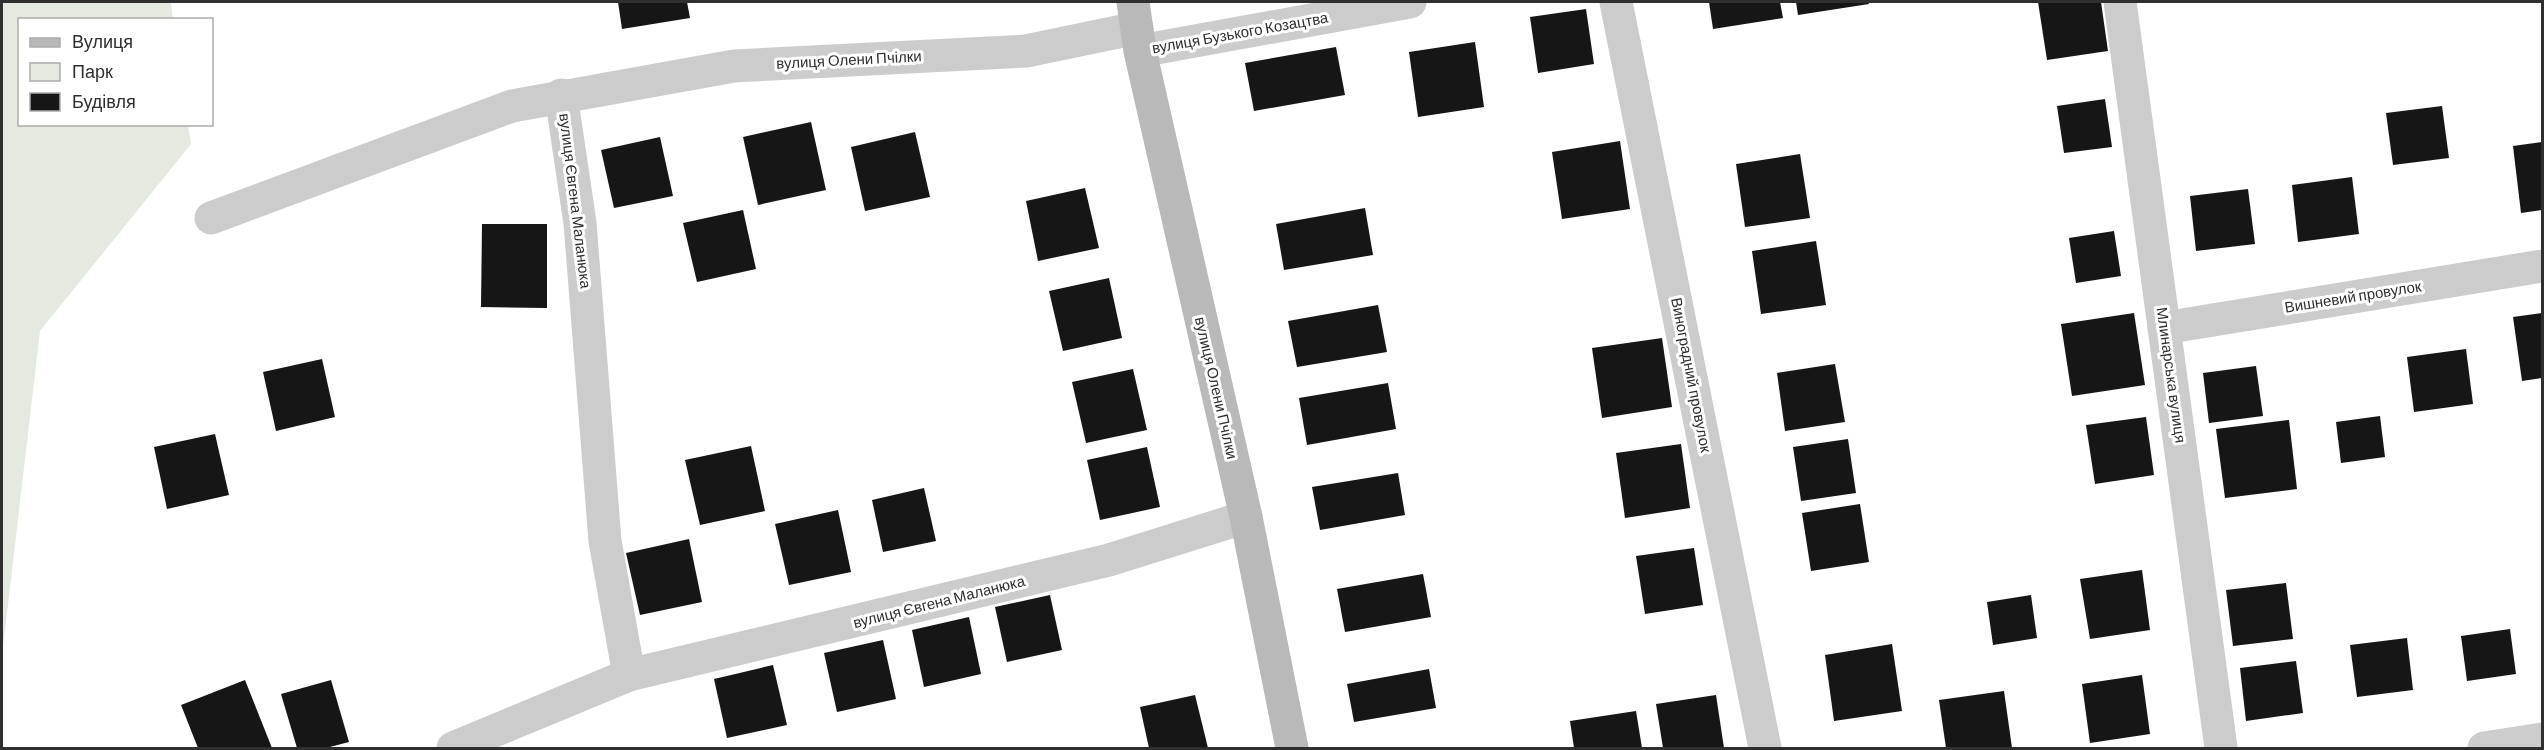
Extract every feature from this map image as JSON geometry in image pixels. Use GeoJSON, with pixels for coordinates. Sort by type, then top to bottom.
{"type":"FeatureCollection","features":[{"type":"Feature","properties":{"kind":"street","name":"вулиця Бузького Козацтва"},"geometry":{"type":"LineString","coordinates":[[1137,27],[1410,2]]}},
{"type":"Feature","properties":{"kind":"street","name":"Виноградний провулок"},"geometry":{"type":"LineString","coordinates":[[1616,2],[1765,748]]}},
{"type":"Feature","properties":{"kind":"street","name":"Млинарська вулиця"},"geometry":{"type":"LineString","coordinates":[[2120,2],[2221,748]]}},
{"type":"Feature","properties":{"kind":"street","name":"вулиця Олени Пчілки"},"geometry":{"type":"LineString","coordinates":[[561,95],[734,66],[1026,51],[1137,27],[1246,517],[1292,748]]}},
{"type":"Feature","properties":{"kind":"street","name":"вулиця Євгена Маланюка"},"geometry":{"type":"LineString","coordinates":[[211,218],[512,106],[561,95],[580,223],[605,541],[629,675]]}},
{"type":"Feature","properties":{"kind":"street","name":"Вишневий провулок"},"geometry":{"type":"LineString","coordinates":[[2164,328],[2542,266]]}},
{"type":"Feature","properties":{"kind":"street","name":"вулиця Євгена Маланюка"},"geometry":{"type":"LineString","coordinates":[[453,748],[629,675],[1109,560],[1246,517]]}},
{"type":"Feature","properties":{"kind":"street"},"geometry":{"type":"LineString","coordinates":[[2484,748],[2542,739]]}},
{"type":"Feature","properties":{"kind":"green space"},"geometry":{"type":"Polygon","coordinates":[[[2,2],[171,2],[173,18],[18,18],[18,126],[188,126],[191,144],[40,331],[2,656],[2,2]]]}},
{"type":"Feature","properties":{"kind":"building"},"geometry":{"type":"Polygon","coordinates":[[[618,2],[687,2],[690,18],[622,29],[618,2]]]}},
{"type":"Feature","properties":{"kind":"building"},"geometry":{"type":"Polygon","coordinates":[[[1709,2],[1780,2],[1783,18],[1713,29],[1709,2]]]}},
{"type":"Feature","properties":{"kind":"building"},"geometry":{"type":"Polygon","coordinates":[[[1796,2],[1868,2],[1869,4],[1798,15],[1796,2]]]}},
{"type":"Feature","properties":{"kind":"building"},"geometry":{"type":"Polygon","coordinates":[[[2038,2],[2101,2],[2108,51],[2047,60],[2038,2]]]}},
{"type":"Feature","properties":{"kind":"building"},"geometry":{"type":"Polygon","coordinates":[[[1586,9],[1594,64],[1538,73],[1530,17],[1586,9]]]}},
{"type":"Feature","properties":{"kind":"building"},"geometry":{"type":"Polygon","coordinates":[[[1475,42],[1484,107],[1418,117],[1409,52],[1475,42]]]}},
{"type":"Feature","properties":{"kind":"building"},"geometry":{"type":"Polygon","coordinates":[[[1336,47],[1345,95],[1254,111],[1245,63],[1336,47]]]}},
{"type":"Feature","properties":{"kind":"building"},"geometry":{"type":"Polygon","coordinates":[[[2105,99],[2112,147],[2064,153],[2057,106],[2105,99]]]}},
{"type":"Feature","properties":{"kind":"building"},"geometry":{"type":"Polygon","coordinates":[[[2442,106],[2449,158],[2393,165],[2386,113],[2442,106]]]}},
{"type":"Feature","properties":{"kind":"building"},"geometry":{"type":"Polygon","coordinates":[[[811,122],[826,190],[758,205],[743,137],[811,122]]]}},
{"type":"Feature","properties":{"kind":"building"},"geometry":{"type":"Polygon","coordinates":[[[915,132],[930,197],[865,211],[851,147],[915,132]]]}},
{"type":"Feature","properties":{"kind":"building"},"geometry":{"type":"Polygon","coordinates":[[[660,137],[673,196],[614,208],[601,150],[660,137]]]}},
{"type":"Feature","properties":{"kind":"building"},"geometry":{"type":"Polygon","coordinates":[[[1620,141],[1630,209],[1562,219],[1552,152],[1620,141]]]}},
{"type":"Feature","properties":{"kind":"building"},"geometry":{"type":"Polygon","coordinates":[[[2542,142],[2542,210],[2521,213],[2513,146],[2542,142]]]}},
{"type":"Feature","properties":{"kind":"building"},"geometry":{"type":"Polygon","coordinates":[[[1800,154],[1810,218],[1745,227],[1736,164],[1800,154]]]}},
{"type":"Feature","properties":{"kind":"building"},"geometry":{"type":"Polygon","coordinates":[[[2352,177],[2359,234],[2298,242],[2292,185],[2352,177]]]}},
{"type":"Feature","properties":{"kind":"building"},"geometry":{"type":"Polygon","coordinates":[[[1085,188],[1099,248],[1038,261],[1026,201],[1085,188]]]}},
{"type":"Feature","properties":{"kind":"building"},"geometry":{"type":"Polygon","coordinates":[[[2248,189],[2255,244],[2196,251],[2190,196],[2248,189]]]}},
{"type":"Feature","properties":{"kind":"building"},"geometry":{"type":"Polygon","coordinates":[[[1365,208],[1373,255],[1284,270],[1276,224],[1365,208]]]}},
{"type":"Feature","properties":{"kind":"building"},"geometry":{"type":"Polygon","coordinates":[[[743,210],[756,269],[697,282],[683,223],[743,210]]]}},
{"type":"Feature","properties":{"kind":"building"},"geometry":{"type":"Polygon","coordinates":[[[482,224],[547,224],[547,308],[481,307],[482,224]]]}},
{"type":"Feature","properties":{"kind":"building"},"geometry":{"type":"Polygon","coordinates":[[[2114,231],[2121,276],[2076,283],[2069,238],[2114,231]]]}},
{"type":"Feature","properties":{"kind":"building"},"geometry":{"type":"Polygon","coordinates":[[[1816,241],[1826,305],[1761,314],[1752,251],[1816,241]]]}},
{"type":"Feature","properties":{"kind":"building"},"geometry":{"type":"Polygon","coordinates":[[[1109,278],[1122,338],[1063,351],[1049,291],[1109,278]]]}},
{"type":"Feature","properties":{"kind":"building"},"geometry":{"type":"Polygon","coordinates":[[[1378,305],[1387,352],[1297,367],[1288,321],[1378,305]]]}},
{"type":"Feature","properties":{"kind":"building"},"geometry":{"type":"Polygon","coordinates":[[[2134,313],[2145,385],[2072,396],[2061,324],[2134,313]]]}},
{"type":"Feature","properties":{"kind":"building"},"geometry":{"type":"Polygon","coordinates":[[[2542,313],[2542,378],[2522,381],[2513,317],[2542,313]]]}},
{"type":"Feature","properties":{"kind":"building"},"geometry":{"type":"Polygon","coordinates":[[[1662,338],[1672,407],[1602,418],[1592,348],[1662,338]]]}},
{"type":"Feature","properties":{"kind":"building"},"geometry":{"type":"Polygon","coordinates":[[[2466,349],[2473,404],[2414,412],[2407,357],[2466,349]]]}},
{"type":"Feature","properties":{"kind":"building"},"geometry":{"type":"Polygon","coordinates":[[[322,359],[335,417],[276,431],[263,372],[322,359]]]}},
{"type":"Feature","properties":{"kind":"building"},"geometry":{"type":"Polygon","coordinates":[[[1835,364],[1845,422],[1785,431],[1777,373],[1835,364]]]}},
{"type":"Feature","properties":{"kind":"building"},"geometry":{"type":"Polygon","coordinates":[[[2256,366],[2263,416],[2209,423],[2203,373],[2256,366]]]}},
{"type":"Feature","properties":{"kind":"building"},"geometry":{"type":"Polygon","coordinates":[[[1133,369],[1147,430],[1086,443],[1072,382],[1133,369]]]}},
{"type":"Feature","properties":{"kind":"building"},"geometry":{"type":"Polygon","coordinates":[[[1388,383],[1396,429],[1307,445],[1299,398],[1388,383]]]}},
{"type":"Feature","properties":{"kind":"building"},"geometry":{"type":"Polygon","coordinates":[[[2380,416],[2385,457],[2341,463],[2336,422],[2380,416]]]}},
{"type":"Feature","properties":{"kind":"building"},"geometry":{"type":"Polygon","coordinates":[[[2146,417],[2154,475],[2095,484],[2086,425],[2146,417]]]}},
{"type":"Feature","properties":{"kind":"building"},"geometry":{"type":"Polygon","coordinates":[[[2289,420],[2297,489],[2225,498],[2216,429],[2289,420]]]}},
{"type":"Feature","properties":{"kind":"building"},"geometry":{"type":"Polygon","coordinates":[[[215,434],[229,495],[167,509],[154,447],[215,434]]]}},
{"type":"Feature","properties":{"kind":"building"},"geometry":{"type":"Polygon","coordinates":[[[1848,439],[1856,493],[1801,501],[1793,447],[1848,439]]]}},
{"type":"Feature","properties":{"kind":"building"},"geometry":{"type":"Polygon","coordinates":[[[1681,444],[1690,508],[1625,518],[1616,453],[1681,444]]]}},
{"type":"Feature","properties":{"kind":"building"},"geometry":{"type":"Polygon","coordinates":[[[751,446],[765,511],[700,525],[685,460],[751,446]]]}},
{"type":"Feature","properties":{"kind":"building"},"geometry":{"type":"Polygon","coordinates":[[[1147,447],[1160,507],[1100,520],[1087,460],[1147,447]]]}},
{"type":"Feature","properties":{"kind":"building"},"geometry":{"type":"Polygon","coordinates":[[[1398,473],[1405,515],[1320,530],[1312,487],[1398,473]]]}},
{"type":"Feature","properties":{"kind":"building"},"geometry":{"type":"Polygon","coordinates":[[[924,488],[936,541],[883,552],[872,500],[924,488]]]}},
{"type":"Feature","properties":{"kind":"building"},"geometry":{"type":"Polygon","coordinates":[[[1860,504],[1869,562],[1811,571],[1802,513],[1860,504]]]}},
{"type":"Feature","properties":{"kind":"building"},"geometry":{"type":"Polygon","coordinates":[[[838,510],[851,572],[789,585],[775,524],[838,510]]]}},
{"type":"Feature","properties":{"kind":"building"},"geometry":{"type":"Polygon","coordinates":[[[689,539],[702,602],[640,615],[626,553],[689,539]]]}},
{"type":"Feature","properties":{"kind":"building"},"geometry":{"type":"Polygon","coordinates":[[[1694,548],[1703,605],[1645,614],[1636,556],[1694,548]]]}},
{"type":"Feature","properties":{"kind":"building"},"geometry":{"type":"Polygon","coordinates":[[[2142,570],[2150,630],[2090,639],[2080,579],[2142,570]]]}},
{"type":"Feature","properties":{"kind":"building"},"geometry":{"type":"Polygon","coordinates":[[[1423,574],[1431,617],[1345,632],[1337,589],[1423,574]]]}},
{"type":"Feature","properties":{"kind":"building"},"geometry":{"type":"Polygon","coordinates":[[[2286,583],[2293,639],[2233,646],[2226,590],[2286,583]]]}},
{"type":"Feature","properties":{"kind":"building"},"geometry":{"type":"Polygon","coordinates":[[[1050,595],[1062,650],[1007,662],[995,607],[1050,595]]]}},
{"type":"Feature","properties":{"kind":"building"},"geometry":{"type":"Polygon","coordinates":[[[2031,595],[2037,638],[1993,645],[1987,602],[2031,595]]]}},
{"type":"Feature","properties":{"kind":"building"},"geometry":{"type":"Polygon","coordinates":[[[969,617],[981,674],[924,687],[912,630],[969,617]]]}},
{"type":"Feature","properties":{"kind":"building"},"geometry":{"type":"Polygon","coordinates":[[[2510,629],[2516,674],[2467,681],[2461,636],[2510,629]]]}},
{"type":"Feature","properties":{"kind":"building"},"geometry":{"type":"Polygon","coordinates":[[[2407,638],[2413,690],[2357,697],[2350,645],[2407,638]]]}},
{"type":"Feature","properties":{"kind":"building"},"geometry":{"type":"Polygon","coordinates":[[[883,640],[896,699],[837,712],[824,653],[883,640]]]}},
{"type":"Feature","properties":{"kind":"building"},"geometry":{"type":"Polygon","coordinates":[[[1892,644],[1902,711],[1834,721],[1825,655],[1892,644]]]}},
{"type":"Feature","properties":{"kind":"building"},"geometry":{"type":"Polygon","coordinates":[[[2296,661],[2303,713],[2246,721],[2240,668],[2296,661]]]}},
{"type":"Feature","properties":{"kind":"building"},"geometry":{"type":"Polygon","coordinates":[[[773,665],[787,725],[727,738],[714,679],[773,665]]]}},
{"type":"Feature","properties":{"kind":"building"},"geometry":{"type":"Polygon","coordinates":[[[1429,669],[1436,708],[1354,722],[1347,684],[1429,669]]]}},
{"type":"Feature","properties":{"kind":"building"},"geometry":{"type":"Polygon","coordinates":[[[2142,675],[2150,734],[2090,743],[2082,684],[2142,675]]]}},
{"type":"Feature","properties":{"kind":"building"},"geometry":{"type":"Polygon","coordinates":[[[245,680],[272,748],[198,748],[181,705],[245,680]]]}},
{"type":"Feature","properties":{"kind":"building"},"geometry":{"type":"Polygon","coordinates":[[[331,680],[349,742],[326,748],[297,748],[281,694],[331,680]]]}},
{"type":"Feature","properties":{"kind":"building"},"geometry":{"type":"Polygon","coordinates":[[[2004,691],[2012,748],[1946,748],[1939,700],[2004,691]]]}},
{"type":"Feature","properties":{"kind":"building"},"geometry":{"type":"Polygon","coordinates":[[[1195,695],[1208,748],[1149,748],[1140,707],[1195,695]]]}},
{"type":"Feature","properties":{"kind":"building"},"geometry":{"type":"Polygon","coordinates":[[[1716,695],[1724,748],[1663,748],[1656,704],[1716,695]]]}},
{"type":"Feature","properties":{"kind":"building"},"geometry":{"type":"Polygon","coordinates":[[[1636,711],[1642,748],[1574,748],[1570,721],[1636,711]]]}}]}
